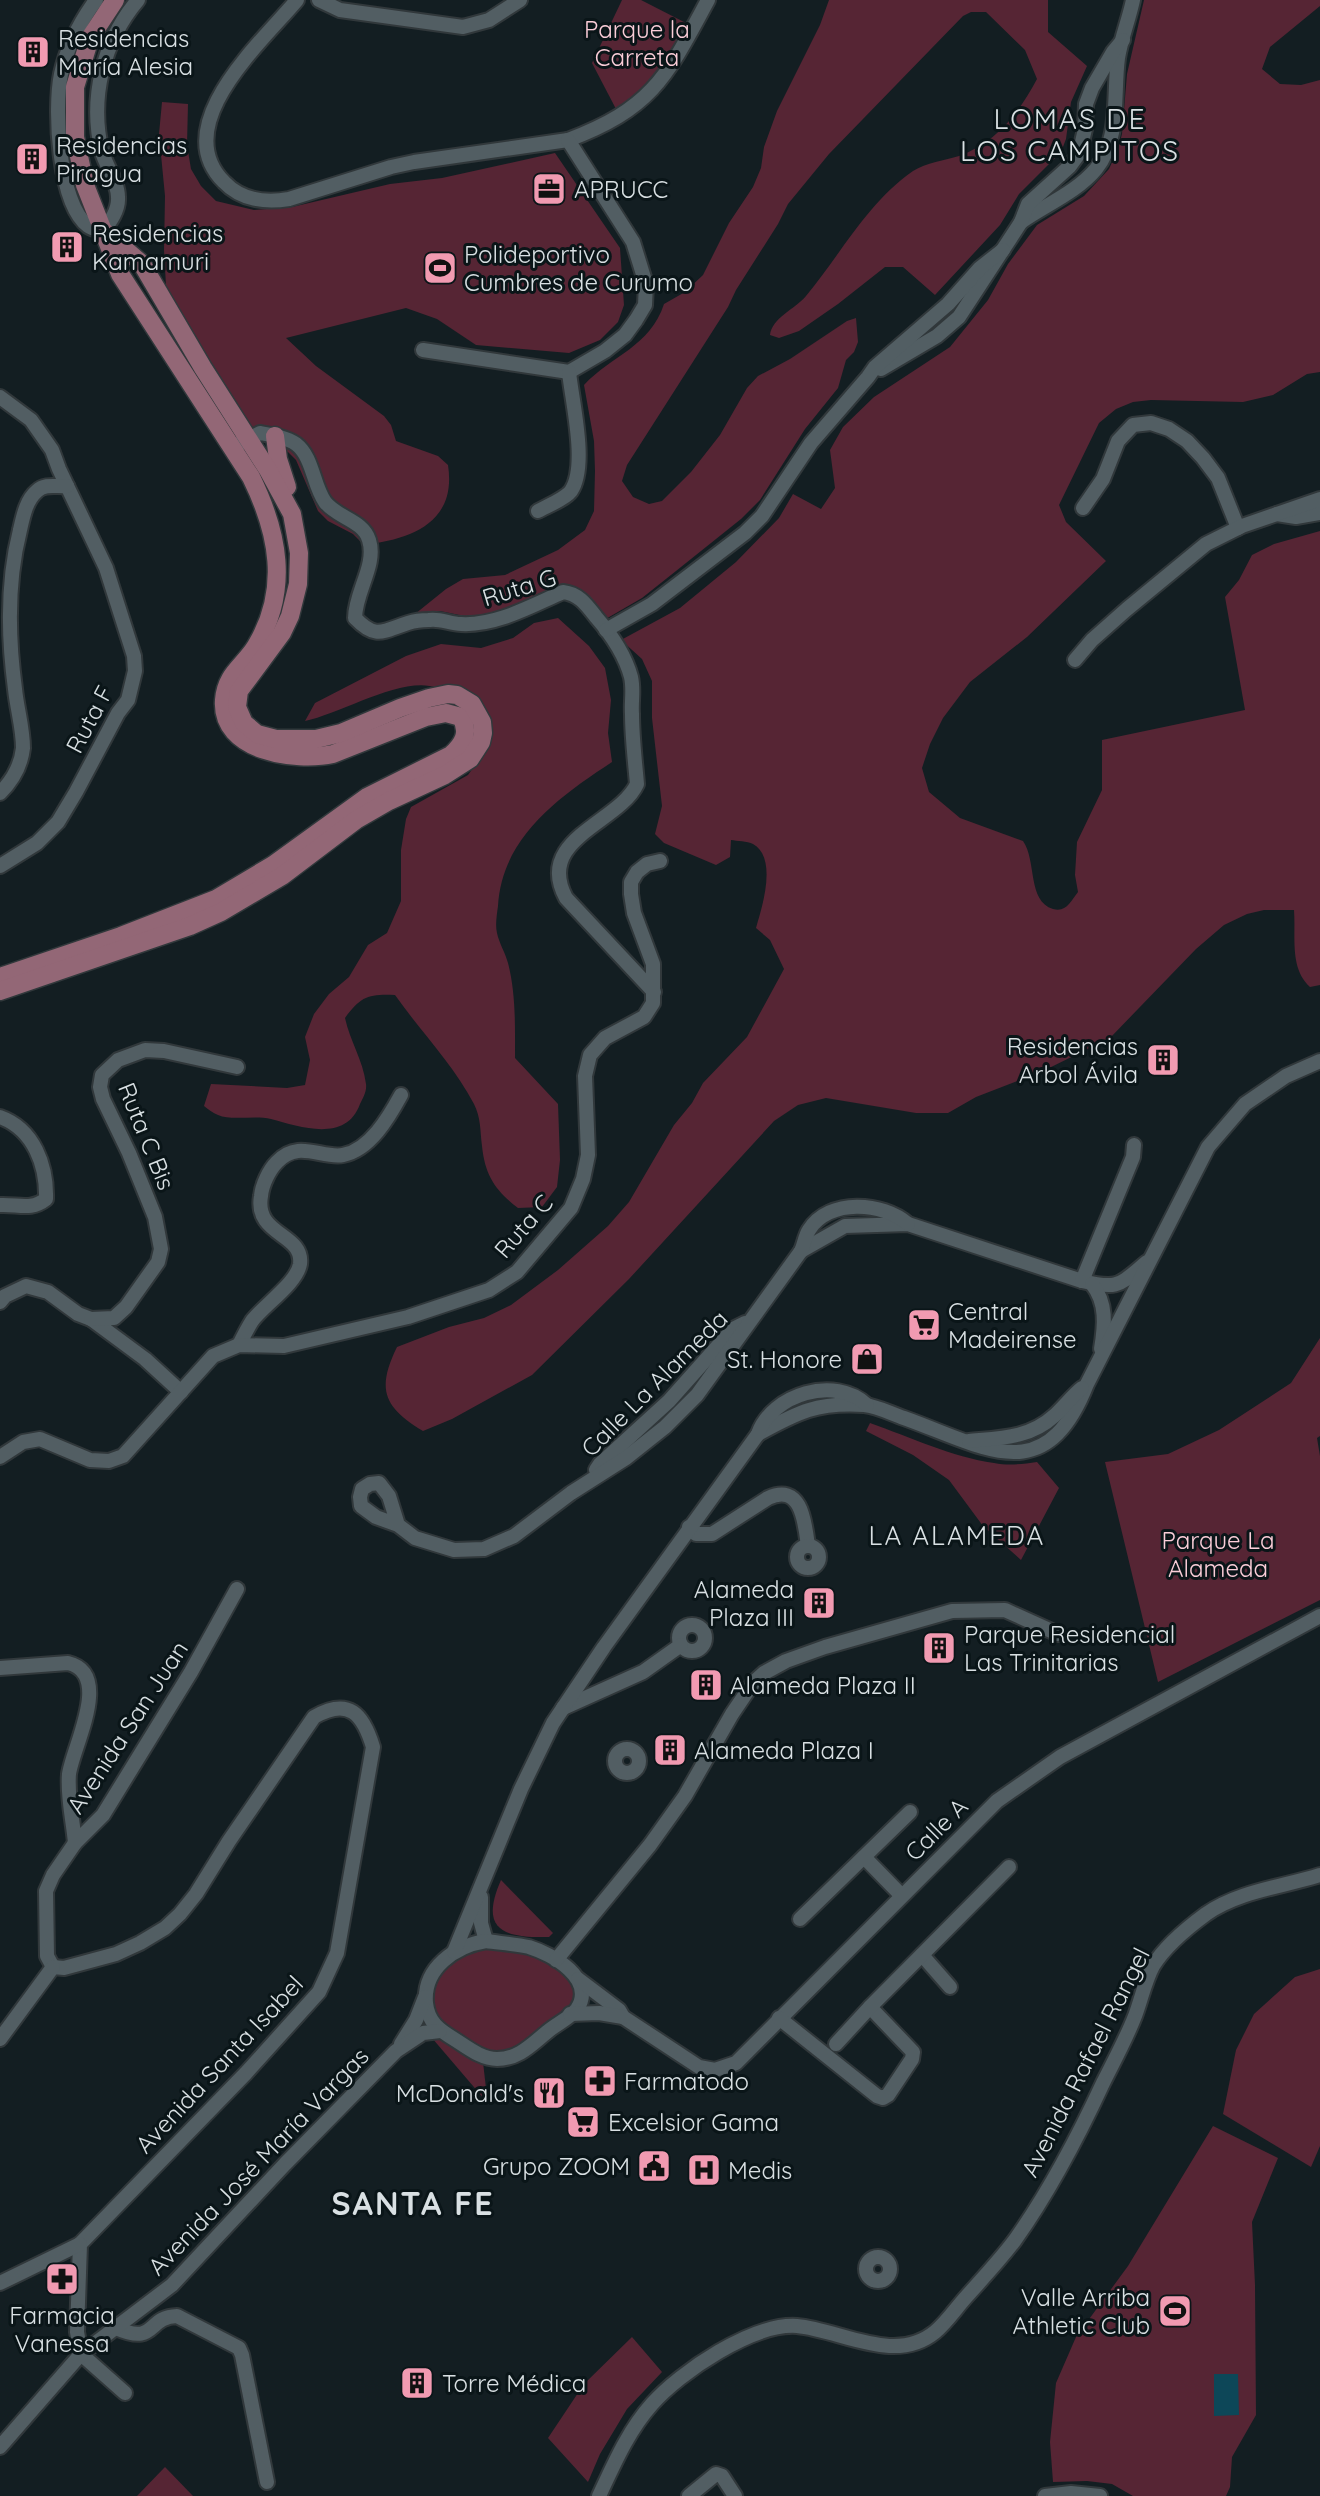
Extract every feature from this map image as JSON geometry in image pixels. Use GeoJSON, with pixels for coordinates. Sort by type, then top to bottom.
{"type":"FeatureCollection","features":[{"type":"Feature","properties":{"kind":"main road"},"geometry":{"type":"LineString","coordinates":[[116,0],[101,20],[83,54],[75,87],[75,136],[80,167],[120,274],[241,443],[268,470],[292,514]]}},
{"type":"Feature","properties":{"kind":"main road"},"geometry":{"type":"LineString","coordinates":[[0,991],[190,926],[221,912],[282,876],[356,820],[445,775],[476,752],[481,742],[482,722],[472,704],[457,695],[429,698],[341,733],[316,739],[276,739],[257,734],[244,723],[237,706],[239,691],[282,633],[290,616],[298,584],[299,553],[287,484],[278,459],[275,436]]}},
{"type":"Feature","properties":{"kind":"main road"},"geometry":{"type":"LineString","coordinates":[[0,977],[183,914],[231,892],[360,802],[451,755],[462,744],[465,737],[461,717],[446,712],[320,757],[293,756],[269,751],[247,742],[232,728],[225,715],[227,685],[235,670],[255,647],[263,631],[272,604],[277,568],[273,532],[241,443]]}},
{"type":"Feature","properties":{"kind":"street"},"geometry":{"type":"LineString","coordinates":[[96,0],[76,31],[65,61],[58,120],[62,167],[74,206],[87,225],[103,231],[115,212],[118,197],[100,139],[97,115],[101,76],[108,48],[138,0]]}},
{"type":"Feature","properties":{"kind":"street"},"geometry":{"type":"LineString","coordinates":[[297,0],[220,92],[208,122],[206,142],[209,159],[225,184],[240,194],[274,202],[414,162],[568,140],[611,121],[648,95],[677,58],[708,0]]}},
{"type":"Feature","properties":{"kind":"street"},"geometry":{"type":"LineString","coordinates":[[319,0],[340,10],[463,27],[489,20],[520,0]]}},
{"type":"Feature","properties":{"kind":"street"},"geometry":{"type":"LineString","coordinates":[[1021,222],[1078,185],[1094,171],[1111,140],[1119,57],[1133,0]]}},
{"type":"Feature","properties":{"kind":"street"},"geometry":{"type":"LineString","coordinates":[[607,630],[652,604],[745,533],[768,508],[811,443],[884,357],[948,303],[980,268],[1003,250],[1021,222],[1028,204],[1070,166],[1078,155],[1090,92],[1123,40]]}},
{"type":"Feature","properties":{"kind":"street"},"geometry":{"type":"LineString","coordinates":[[1090,92],[1107,93],[1115,103]]}},
{"type":"Feature","properties":{"kind":"street"},"geometry":{"type":"LineString","coordinates":[[423,350],[569,372],[605,351],[625,335],[645,305],[646,284],[633,242],[568,140]]}},
{"type":"Feature","properties":{"kind":"street"},"geometry":{"type":"LineString","coordinates":[[538,511],[570,493],[576,477],[579,458],[569,372]]}},
{"type":"Feature","properties":{"kind":"street","name":"Ruta F"},"geometry":{"type":"LineString","coordinates":[[0,397],[20,410],[52,450],[106,568],[134,656],[133,684],[128,700],[118,713],[58,822],[37,843],[0,866]]}},
{"type":"Feature","properties":{"kind":"street"},"geometry":{"type":"LineString","coordinates":[[1083,508],[1103,479],[1118,442],[1133,425],[1151,423],[1169,429],[1187,442],[1218,478],[1226,495],[1234,500],[1242,526]]}},
{"type":"Feature","properties":{"kind":"street"},"geometry":{"type":"LineString","coordinates":[[241,443],[260,433],[275,436]]}},
{"type":"Feature","properties":{"kind":"street","name":"Ruta G"},"geometry":{"type":"LineString","coordinates":[[275,436],[296,444],[304,453],[326,503],[337,513],[360,526],[369,538],[371,555],[355,604],[355,618],[366,629],[378,633],[410,622],[435,619],[460,624],[486,622],[510,615],[563,592],[580,598],[607,630],[632,679],[634,694],[631,713],[637,784],[633,794],[586,830],[574,843],[560,865],[559,877],[566,898],[654,992]]}},
{"type":"Feature","properties":{"kind":"street","name":"Ruta F"},"geometry":{"type":"LineString","coordinates":[[0,793],[14,775],[23,748],[15,687],[9,596],[16,547],[30,498],[37,490],[46,486],[67,486]]}},
{"type":"Feature","properties":{"kind":"street"},"geometry":{"type":"LineString","coordinates":[[1075,660],[1092,640],[1206,544],[1242,526],[1320,499]]}},
{"type":"Feature","properties":{"kind":"street"},"geometry":{"type":"LineString","coordinates":[[1276,514],[1296,517],[1320,513]]}},
{"type":"Feature","properties":{"kind":"street"},"geometry":{"type":"LineString","coordinates":[[654,992],[653,964],[634,913],[631,882],[637,872],[647,864],[660,861]]}},
{"type":"Feature","properties":{"kind":"street","name":"Ruta C"},"geometry":{"type":"LineString","coordinates":[[0,1457],[23,1442],[40,1439],[90,1460],[109,1461],[123,1456],[213,1356],[239,1345],[284,1346],[408,1317],[489,1290],[517,1272],[570,1208],[583,1179],[588,1155],[585,1076],[590,1055],[605,1038],[644,1017],[653,1003],[654,992]]}},
{"type":"Feature","properties":{"kind":"street","name":"Ruta C Bis"},"geometry":{"type":"LineString","coordinates":[[91,1319],[114,1318],[126,1307],[158,1262],[161,1249],[155,1217],[103,1099],[100,1087],[102,1075],[118,1060],[145,1050],[237,1067]]}},
{"type":"Feature","properties":{"kind":"street"},"geometry":{"type":"LineString","coordinates":[[454,1952],[532,1763],[563,1708],[689,1527],[758,1434],[803,1403],[818,1406],[867,1405],[996,1452],[1014,1453],[1039,1447],[1057,1436],[1076,1411],[1087,1384],[1208,1147],[1245,1104],[1286,1076],[1320,1061]]}},
{"type":"Feature","properties":{"kind":"street"},"geometry":{"type":"LineString","coordinates":[[239,1345],[252,1321],[298,1272],[300,1260],[296,1247],[266,1224],[260,1213],[262,1188],[277,1162],[288,1154],[303,1150],[341,1156],[354,1152],[389,1118],[401,1095]]}},
{"type":"Feature","properties":{"kind":"street"},"geometry":{"type":"LineString","coordinates":[[0,1117],[25,1133],[40,1155],[46,1199],[28,1208],[0,1205]]}},
{"type":"Feature","properties":{"kind":"street"},"geometry":{"type":"LineString","coordinates":[[1097,1367],[1103,1333],[1104,1305],[1099,1293],[1087,1283],[1133,1157],[1134,1144]]}},
{"type":"Feature","properties":{"kind":"street","name":"Calle La Alameda"},"geometry":{"type":"LineString","coordinates":[[398,1525],[415,1538],[441,1548],[470,1551],[484,1549],[514,1536],[592,1478],[626,1458],[680,1412],[705,1386],[801,1251],[808,1231],[818,1220],[856,1206],[899,1216],[908,1224]]}},
{"type":"Feature","properties":{"kind":"street"},"geometry":{"type":"LineString","coordinates":[[842,1209],[845,1226]]}},
{"type":"Feature","properties":{"kind":"street","name":"Calle La Alameda"},"geometry":{"type":"LineString","coordinates":[[801,1251],[845,1226],[908,1224],[1108,1288],[1120,1283],[1151,1259]]}},
{"type":"Feature","properties":{"kind":"street"},"geometry":{"type":"LineString","coordinates":[[0,1302],[5,1296],[26,1286],[48,1292],[78,1314],[91,1319],[145,1359],[181,1392]]}},
{"type":"Feature","properties":{"kind":"street","name":"Calle La Alameda"},"geometry":{"type":"LineString","coordinates":[[592,1478],[600,1464],[668,1401],[733,1329],[750,1320]]}},
{"type":"Feature","properties":{"kind":"street"},"geometry":{"type":"LineString","coordinates":[[968,1441],[1031,1432],[1049,1421],[1087,1384]]}},
{"type":"Feature","properties":{"kind":"street"},"geometry":{"type":"LineString","coordinates":[[668,1401],[680,1412]]}},
{"type":"Feature","properties":{"kind":"street"},"geometry":{"type":"LineString","coordinates":[[1031,1432],[1039,1447]]}},
{"type":"Feature","properties":{"kind":"street"},"geometry":{"type":"LineString","coordinates":[[689,1527],[696,1534],[712,1534],[768,1498],[776,1494],[783,1495],[802,1508],[808,1546]]}},
{"type":"Feature","properties":{"kind":"street","name":"Avenida San Juan"},"geometry":{"type":"LineString","coordinates":[[53,1967],[47,1956],[46,1891],[53,1875],[75,1843],[103,1815],[191,1672],[237,1589]]}},
{"type":"Feature","properties":{"kind":"street"},"geometry":{"type":"LineString","coordinates":[[556,1960],[613,1893],[657,1835],[685,1796],[732,1714],[753,1683],[764,1673],[786,1661],[825,1647],[953,1611],[1005,1610],[1058,1634]]}},
{"type":"Feature","properties":{"kind":"street","name":"Calle A"},"geometry":{"type":"LineString","coordinates":[[570,2014],[599,2013],[623,2017],[707,2070],[736,2063],[997,1801],[1026,1779],[1093,1738],[1320,1616]]}},
{"type":"Feature","properties":{"kind":"street"},"geometry":{"type":"LineString","coordinates":[[563,1708],[643,1672],[681,1645]]}},
{"type":"Feature","properties":{"kind":"street"},"geometry":{"type":"LineString","coordinates":[[0,1668],[68,1663],[77,1665],[87,1677],[88,1712],[69,1772],[75,1843]]}},
{"type":"Feature","properties":{"kind":"street","name":"Avenida Santa Isabel"},"geometry":{"type":"LineString","coordinates":[[0,2283],[80,2244],[246,2073],[319,1992],[337,1953],[373,1747],[362,1718],[353,1711],[338,1707],[314,1717],[196,1894],[165,1928],[116,1954],[64,1968],[53,1967]]}},
{"type":"Feature","properties":{"kind":"street"},"geometry":{"type":"LineString","coordinates":[[800,1919],[910,1812]]}},
{"type":"Feature","properties":{"kind":"street"},"geometry":{"type":"LineString","coordinates":[[864,1857],[901,1895]]}},
{"type":"Feature","properties":{"kind":"street"},"geometry":{"type":"LineString","coordinates":[[836,2043],[1010,1867]]}},
{"type":"Feature","properties":{"kind":"street","name":"Avenida Rafael Rangel"},"geometry":{"type":"LineString","coordinates":[[599,2496],[624,2444],[652,2404],[683,2376],[736,2342],[773,2328],[794,2326],[878,2345],[897,2346],[915,2344],[934,2333],[995,2265],[1035,2209],[1088,2114],[1134,2018],[1153,1966],[1165,1951],[1192,1925],[1224,1903],[1320,1875]]}},
{"type":"Feature","properties":{"kind":"street"},"geometry":{"type":"LineString","coordinates":[[483,1885],[480,1912],[486,1941]]}},
{"type":"Feature","properties":{"kind":"street"},"geometry":{"type":"LineString","coordinates":[[486,1941],[528,1947],[556,1960],[578,1979],[582,1990],[580,2001],[575,2011],[525,2050],[500,2059],[479,2054],[440,2031],[429,2015],[426,1997],[433,1973],[462,1947],[486,1941]]}},
{"type":"Feature","properties":{"kind":"street"},"geometry":{"type":"LineString","coordinates":[[922,1955],[950,1987]]}},
{"type":"Feature","properties":{"kind":"street"},"geometry":{"type":"LineString","coordinates":[[0,2039],[53,1967]]}},
{"type":"Feature","properties":{"kind":"street","name":"Calle A"},"geometry":{"type":"LineString","coordinates":[[578,1979],[619,2010],[623,2017]]}},
{"type":"Feature","properties":{"kind":"street","name":"Avenida José María Vargas"},"geometry":{"type":"LineString","coordinates":[[0,2447],[81,2354],[172,2285],[396,2051],[416,2020],[426,1997]]}},
{"type":"Feature","properties":{"kind":"street"},"geometry":{"type":"LineString","coordinates":[[779,2018],[883,2098],[888,2095],[912,2059],[913,2052],[870,2007]]}},
{"type":"Feature","properties":{"kind":"street","name":"Avenida José María Vargas"},"geometry":{"type":"LineString","coordinates":[[396,2051],[423,2033],[440,2031]]}},
{"type":"Feature","properties":{"kind":"street"},"geometry":{"type":"LineString","coordinates":[[80,2244],[77,2332],[81,2354],[125,2393]]}},
{"type":"Feature","properties":{"kind":"street"},"geometry":{"type":"LineString","coordinates":[[116,2328],[141,2335],[166,2318],[177,2316],[239,2348],[268,2482]]}},
{"type":"Feature","properties":{"kind":"street"},"geometry":{"type":"LineString","coordinates":[[689,2496],[716,2474],[722,2476],[735,2496]]}},
{"type":"Feature","properties":{"kind":"street"},"geometry":{"type":"LineString","coordinates":[[1045,2496],[1071,2493],[1100,2496]]}},
{"type":"Feature","properties":{"kind":"green space","name":"Parque la Carreta"},"geometry":{"type":"Polygon","coordinates":[[[622,0],[641,0],[686,23],[665,60],[648,82],[616,109],[592,63],[622,0]]]}},
{"type":"Feature","properties":{"kind":"green space"},"geometry":{"type":"Polygon","coordinates":[[[829,0],[1048,0],[1048,32],[1087,66],[1071,102],[1066,139],[1061,152],[1019,194],[1000,225],[935,295],[903,267],[885,267],[799,331],[779,338],[770,335],[779,319],[806,296],[882,198],[918,168],[959,156],[984,143],[1005,125],[1030,92],[1037,79],[1025,50],[986,12],[971,12],[963,16],[829,154],[788,204],[728,307],[627,465],[622,481],[633,497],[649,504],[662,501],[691,472],[720,435],[747,388],[758,376],[856,318],[858,342],[854,352],[846,360],[838,388],[805,429],[760,500],[741,519],[642,598],[604,620],[573,586],[563,585],[491,615],[464,616],[440,611],[415,614],[463,579],[505,575],[558,550],[585,530],[594,511],[595,471],[594,441],[584,385],[640,341],[658,319],[664,304],[685,292],[703,275],[729,223],[753,187],[777,111],[820,25],[829,0]]]}},
{"type":"Feature","properties":{"kind":"green space"},"geometry":{"type":"Polygon","coordinates":[[[1144,0],[1320,0],[1320,6],[1270,47],[1262,69],[1280,84],[1301,85],[1320,80],[1320,372],[1307,374],[1273,395],[1243,402],[1133,402],[1116,409],[1099,423],[1059,505],[1066,522],[1106,561],[1027,637],[970,682],[943,718],[922,768],[929,792],[960,818],[1023,841],[1039,898],[1053,909],[1065,908],[1078,892],[1075,875],[1077,842],[1102,790],[1102,740],[1245,710],[1225,597],[1239,580],[1252,555],[1274,544],[1320,531],[1320,985],[1310,987],[1299,971],[1295,951],[1294,910],[1264,910],[1247,914],[1224,925],[1196,949],[1110,1038],[1041,1072],[976,1097],[948,1113],[916,1113],[826,1098],[798,1105],[774,1121],[629,1279],[532,1375],[452,1419],[423,1431],[400,1414],[388,1396],[387,1375],[397,1347],[449,1327],[484,1318],[511,1305],[558,1270],[608,1226],[629,1202],[674,1125],[692,1103],[703,1083],[747,1037],[784,969],[770,940],[756,928],[762,908],[767,871],[761,851],[751,843],[731,840],[730,857],[716,865],[664,843],[655,834],[662,806],[652,718],[652,681],[642,659],[621,640],[680,608],[736,562],[779,518],[793,494],[821,509],[835,488],[830,450],[843,427],[874,397],[950,347],[988,300],[1008,264],[1037,225],[1084,196],[1109,169],[1122,134],[1127,74],[1144,0]]]}},
{"type":"Feature","properties":{"kind":"green space"},"geometry":{"type":"Polygon","coordinates":[[[162,102],[188,104],[187,145],[191,169],[201,186],[216,201],[254,210],[292,207],[390,184],[442,178],[555,153],[620,248],[624,305],[618,322],[600,340],[569,353],[476,345],[437,319],[406,308],[286,338],[316,366],[384,416],[391,425],[396,441],[438,456],[448,465],[449,485],[438,514],[414,532],[364,545],[353,534],[328,521],[318,511],[296,460],[288,452],[260,440],[231,407],[166,286],[165,196],[159,134],[162,102]]]}},
{"type":"Feature","properties":{"kind":"green space"},"geometry":{"type":"Polygon","coordinates":[[[558,618],[589,646],[605,668],[611,700],[608,733],[612,762],[554,805],[522,839],[510,859],[502,881],[496,923],[512,986],[515,1058],[558,1104],[560,1160],[557,1187],[542,1207],[518,1208],[498,1189],[486,1166],[474,1104],[447,1062],[395,995],[366,998],[345,1018],[366,1087],[353,1116],[344,1124],[333,1128],[308,1128],[265,1118],[223,1117],[209,1110],[204,1106],[211,1084],[287,1088],[305,1085],[310,1060],[305,1037],[314,1014],[329,994],[349,977],[368,945],[387,933],[401,901],[401,850],[406,819],[411,807],[468,775],[480,758],[477,717],[453,697],[437,688],[423,685],[390,691],[305,721],[315,703],[406,656],[441,644],[481,648],[513,638],[534,623],[558,618]]]}},
{"type":"Feature","properties":{"kind":"green space","name":"Parque La Alameda"},"geometry":{"type":"Polygon","coordinates":[[[1320,1338],[1320,1436],[1317,1438],[1320,1456],[1320,1600],[1158,1682],[1105,1462],[1168,1454],[1219,1430],[1291,1383],[1320,1338]]]}},
{"type":"Feature","properties":{"kind":"green space"},"geometry":{"type":"Polygon","coordinates":[[[870,1423],[978,1460],[1005,1464],[1037,1462],[1059,1488],[1021,1560],[983,1526],[949,1480],[913,1455],[866,1431],[870,1423]]]}},
{"type":"Feature","properties":{"kind":"green space"},"geometry":{"type":"Polygon","coordinates":[[[501,1880],[553,1933],[549,1937],[519,1936],[500,1928],[494,1920],[493,1910],[501,1880]]]}},
{"type":"Feature","properties":{"kind":"green space"},"geometry":{"type":"Polygon","coordinates":[[[486,1947],[513,1950],[535,1957],[577,1984],[574,2005],[535,2038],[505,2053],[482,2049],[453,2032],[440,2018],[434,2004],[433,1991],[438,1978],[449,1966],[486,1947]]]}},
{"type":"Feature","properties":{"kind":"green space"},"geometry":{"type":"Polygon","coordinates":[[[1320,1969],[1320,2146],[1311,2167],[1223,2114],[1236,2050],[1254,2014],[1295,1977],[1320,1969]]]}},
{"type":"Feature","properties":{"kind":"green space"},"geometry":{"type":"Polygon","coordinates":[[[432,2038],[447,2041],[483,2062],[487,2097],[485,2100],[432,2038]]]}},
{"type":"Feature","properties":{"kind":"green space","name":"Valle Arriba Athletic Club"},"geometry":{"type":"Polygon","coordinates":[[[1213,2126],[1278,2158],[1252,2222],[1256,2415],[1232,2457],[1230,2487],[1226,2496],[1133,2496],[1112,2484],[1087,2481],[1053,2482],[1050,2442],[1056,2383],[1076,2337],[1128,2266],[1213,2126]]]}},
{"type":"Feature","properties":{"kind":"green space"},"geometry":{"type":"Polygon","coordinates":[[[632,2337],[662,2372],[627,2409],[600,2454],[588,2482],[548,2438],[584,2384],[632,2337]]]}},
{"type":"Feature","properties":{"kind":"green space"},"geometry":{"type":"Polygon","coordinates":[[[165,2467],[193,2496],[137,2496],[165,2467]]]}},
{"type":"Feature","properties":{"kind":"water"},"geometry":{"type":"Polygon","coordinates":[[[1214,2374],[1238,2374],[1239,2415],[1214,2416],[1214,2374]]]}},
{"type":"Feature","properties":{"kind":"place","name":"Residencias María Alesia"},"geometry":{"type":"Point","coordinates":[33,52]}},
{"type":"Feature","properties":{"kind":"place","name":"Residencias Piragua"},"geometry":{"type":"Point","coordinates":[32,159]}},
{"type":"Feature","properties":{"kind":"place","name":"APRUCC"},"geometry":{"type":"Point","coordinates":[549,189]}},
{"type":"Feature","properties":{"kind":"place","name":"Residencias Kamamuri"},"geometry":{"type":"Point","coordinates":[67,247]}},
{"type":"Feature","properties":{"kind":"place","name":"Polideportivo Cumbres de Curumo"},"geometry":{"type":"Point","coordinates":[440,268]}},
{"type":"Feature","properties":{"kind":"place","name":"Residencias Arbol Ávila"},"geometry":{"type":"Point","coordinates":[1163,1060]}},
{"type":"Feature","properties":{"kind":"place","name":"Central Madeirense"},"geometry":{"type":"Point","coordinates":[924,1325]}},
{"type":"Feature","properties":{"kind":"place","name":"St. Honore"},"geometry":{"type":"Point","coordinates":[867,1359]}},
{"type":"Feature","properties":{"kind":"place","name":"Alameda Plaza III"},"geometry":{"type":"Point","coordinates":[819,1603]}},
{"type":"Feature","properties":{"kind":"place","name":"Parque Residencial Las Trinitarias"},"geometry":{"type":"Point","coordinates":[939,1648]}},
{"type":"Feature","properties":{"kind":"place","name":"Alameda Plaza II"},"geometry":{"type":"Point","coordinates":[706,1685]}},
{"type":"Feature","properties":{"kind":"place","name":"Alameda Plaza I"},"geometry":{"type":"Point","coordinates":[670,1750]}},
{"type":"Feature","properties":{"kind":"place","name":"Farmatodo"},"geometry":{"type":"Point","coordinates":[600,2081]}},
{"type":"Feature","properties":{"kind":"place","name":"McDonald's"},"geometry":{"type":"Point","coordinates":[549,2093]}},
{"type":"Feature","properties":{"kind":"place","name":"Excelsior Gama"},"geometry":{"type":"Point","coordinates":[583,2122]}},
{"type":"Feature","properties":{"kind":"place","name":"Grupo ZOOM"},"geometry":{"type":"Point","coordinates":[654,2166]}},
{"type":"Feature","properties":{"kind":"place","name":"Medis"},"geometry":{"type":"Point","coordinates":[704,2170]}},
{"type":"Feature","properties":{"kind":"place","name":"Farmacia Vanessa"},"geometry":{"type":"Point","coordinates":[62,2279]}},
{"type":"Feature","properties":{"kind":"place","name":"Valle Arriba Athletic Club"},"geometry":{"type":"Point","coordinates":[1175,2311]}},
{"type":"Feature","properties":{"kind":"place","name":"Torre Médica"},"geometry":{"type":"Point","coordinates":[417,2383]}},
{"type":"Feature","properties":{"kind":"district","name":"LOMAS DE LOS CAMPITOS"},"geometry":{"type":"Point","coordinates":[1070,134]}},
{"type":"Feature","properties":{"kind":"district","name":"LA ALAMEDA"},"geometry":{"type":"Point","coordinates":[957,1535]}},
{"type":"Feature","properties":{"kind":"district","name":"SANTA FE"},"geometry":{"type":"Point","coordinates":[413,2203]}}]}
